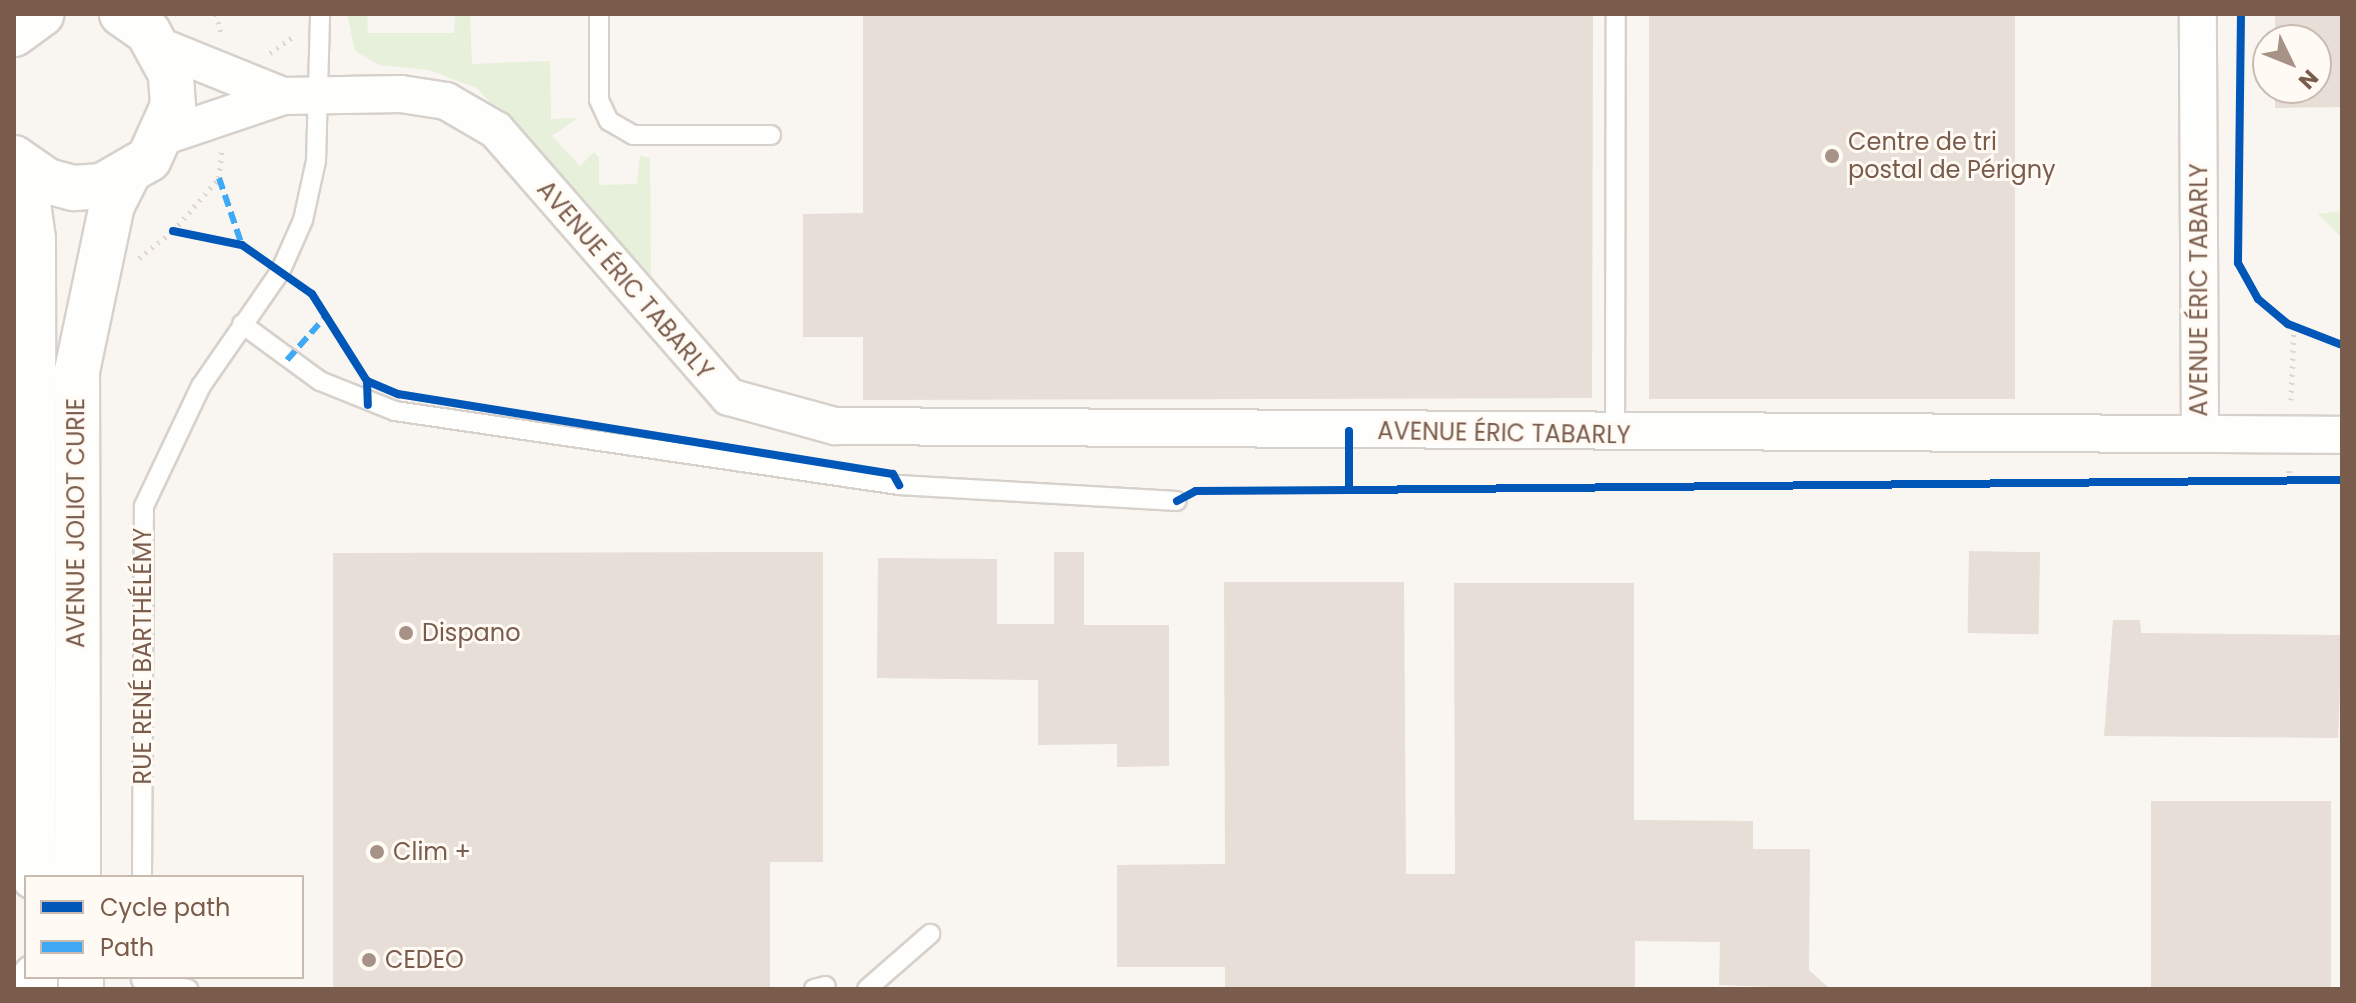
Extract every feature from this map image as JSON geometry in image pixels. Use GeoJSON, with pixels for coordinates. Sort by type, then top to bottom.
{"type":"FeatureCollection","features":[{"type":"Feature","properties":{"kind":"main road"},"geometry":{"type":"LineString","coordinates":[[18,163],[74,188],[127,176],[165,136],[171,74],[137,24]]}},
{"type":"Feature","properties":{"kind":"main road","name":"AVENUE JOLIOT CURIE"},"geometry":{"type":"LineString","coordinates":[[18,163],[33,239],[34,875]]}},
{"type":"Feature","properties":{"kind":"main road","name":"AVENUE JOLIOT CURIE"},"geometry":{"type":"LineString","coordinates":[[78,875],[77,371],[112,205],[127,176]]}},
{"type":"Feature","properties":{"kind":"street","name":"AVENUE ÉRIC TABARLY"},"geometry":{"type":"LineString","coordinates":[[165,136],[299,96],[446,101],[496,130],[729,397],[835,426],[1615,435],[2200,434],[2198,14]]}},
{"type":"Feature","properties":{"kind":"street","name":"AVENUE ÉRIC TABARLY"},"geometry":{"type":"LineString","coordinates":[[137,24],[299,96]]}},
{"type":"Feature","properties":{"kind":"street"},"geometry":{"type":"LineString","coordinates":[[2200,434],[2342,435]]}},
{"type":"Feature","properties":{"kind":"lane","name":"RUE RENÉ BARTHÉLÉMY"},"geometry":{"type":"LineString","coordinates":[[142,875],[144,506],[201,386],[280,272],[303,220],[316,161],[299,96],[320,14]]}},
{"type":"Feature","properties":{"kind":"lane"},"geometry":{"type":"LineString","coordinates":[[599,14],[599,100],[609,121],[633,135],[771,135]]}},
{"type":"Feature","properties":{"kind":"lane"},"geometry":{"type":"LineString","coordinates":[[1615,435],[1616,14]]}},
{"type":"Feature","properties":{"kind":"lane"},"geometry":{"type":"LineString","coordinates":[[242,324],[320,381],[395,411],[899,485],[1177,501]]}},
{"type":"Feature","properties":{"kind":"lane"},"geometry":{"type":"LineString","coordinates":[[867,989],[930,934]]}},
{"type":"Feature","properties":{"kind":"lane"},"geometry":{"type":"LineString","coordinates":[[141,982],[188,989]]}},
{"type":"Feature","properties":{"kind":"path"},"geometry":{"type":"LineString","coordinates":[[2241,14],[2238,263],[2258,299],[2288,324],[2342,345]]}},
{"type":"Feature","properties":{"kind":"path"},"geometry":{"type":"LineString","coordinates":[[260,57],[282,49],[300,29]]}},
{"type":"Feature","properties":{"kind":"path"},"geometry":{"type":"LineString","coordinates":[[132,262],[173,231],[219,178],[223,137]]}},
{"type":"Feature","properties":{"kind":"green space"},"geometry":{"type":"Polygon","coordinates":[[[347,14],[367,14],[368,33],[454,33],[455,14],[470,14],[472,64],[550,61],[551,119],[578,118],[552,136],[580,166],[594,152],[599,157],[599,185],[637,184],[640,156],[650,158],[651,279],[477,88],[429,70],[379,65],[355,51],[347,14]]]}},
{"type":"Feature","properties":{"kind":"green space"},"geometry":{"type":"Polygon","coordinates":[[[2342,211],[2342,238],[2318,214],[2342,211]]]}},
{"type":"Feature","properties":{"kind":"building"},"geometry":{"type":"Polygon","coordinates":[[[863,14],[1593,14],[1592,398],[863,400],[863,337],[803,337],[803,214],[863,213],[863,14]]]}},
{"type":"Feature","properties":{"kind":"building","name":"Centre de tri postal de Périgny"},"geometry":{"type":"Polygon","coordinates":[[[1649,14],[2015,14],[2015,399],[1649,399],[1649,14]]]}},
{"type":"Feature","properties":{"kind":"building"},"geometry":{"type":"Polygon","coordinates":[[[2275,14],[2342,14],[2342,107],[2275,108],[2275,104],[2332,104],[2332,24],[2275,24],[2275,14]]]}},
{"type":"Feature","properties":{"kind":"building"},"geometry":{"type":"Polygon","coordinates":[[[1969,551],[2040,552],[2039,634],[1968,633],[1969,551]]]}},
{"type":"Feature","properties":{"kind":"building"},"geometry":{"type":"Polygon","coordinates":[[[823,552],[823,862],[770,862],[770,988],[333,988],[333,553],[823,552]]]}},
{"type":"Feature","properties":{"kind":"building"},"geometry":{"type":"Polygon","coordinates":[[[1054,552],[1084,552],[1084,625],[1169,625],[1169,766],[1117,767],[1117,744],[1038,745],[1038,680],[877,678],[878,558],[997,559],[997,624],[1054,624],[1054,552]]]}},
{"type":"Feature","properties":{"kind":"building"},"geometry":{"type":"Polygon","coordinates":[[[1224,582],[1404,582],[1406,874],[1455,874],[1454,583],[1634,583],[1634,820],[1753,821],[1753,849],[1810,849],[1809,970],[1830,989],[1719,985],[1720,942],[1635,941],[1635,989],[1225,989],[1225,967],[1117,967],[1117,865],[1225,864],[1224,582]]]}},
{"type":"Feature","properties":{"kind":"building"},"geometry":{"type":"Polygon","coordinates":[[[2113,620],[2140,620],[2141,633],[2342,635],[2338,738],[2104,736],[2113,620]]]}},
{"type":"Feature","properties":{"kind":"building"},"geometry":{"type":"Polygon","coordinates":[[[2151,801],[2331,801],[2331,989],[2151,989],[2151,801]]]}},
{"type":"Feature","properties":{"kind":"marked path"},"geometry":{"type":"LineString","coordinates":[[219,178],[242,245]]}},
{"type":"Feature","properties":{"kind":"marked path"},"geometry":{"type":"LineString","coordinates":[[287,360],[326,316]]}},
{"type":"Feature","properties":{"kind":"cycle path"},"geometry":{"type":"LineString","coordinates":[[2241,14],[2238,263],[2258,299],[2288,324],[2342,345]]}},
{"type":"Feature","properties":{"kind":"cycle path"},"geometry":{"type":"LineString","coordinates":[[173,231],[242,245],[312,294],[367,381],[368,405]]}},
{"type":"Feature","properties":{"kind":"cycle path"},"geometry":{"type":"LineString","coordinates":[[367,381],[398,394],[893,474],[899,485]]}},
{"type":"Feature","properties":{"kind":"cycle path"},"geometry":{"type":"LineString","coordinates":[[1349,431],[1349,490],[2342,480]]}},
{"type":"Feature","properties":{"kind":"cycle path"},"geometry":{"type":"LineString","coordinates":[[1177,501],[1196,491],[1349,490]]}},
{"type":"Feature","properties":{"kind":"place","name":"Centre de tri postal de Périgny"},"geometry":{"type":"Point","coordinates":[1832,156]}},
{"type":"Feature","properties":{"kind":"place","name":"Dispano"},"geometry":{"type":"Point","coordinates":[406,633]}},
{"type":"Feature","properties":{"kind":"place","name":"Clim +"},"geometry":{"type":"Point","coordinates":[377,852]}},
{"type":"Feature","properties":{"kind":"place","name":"CEDEO"},"geometry":{"type":"Point","coordinates":[369,960]}}]}
